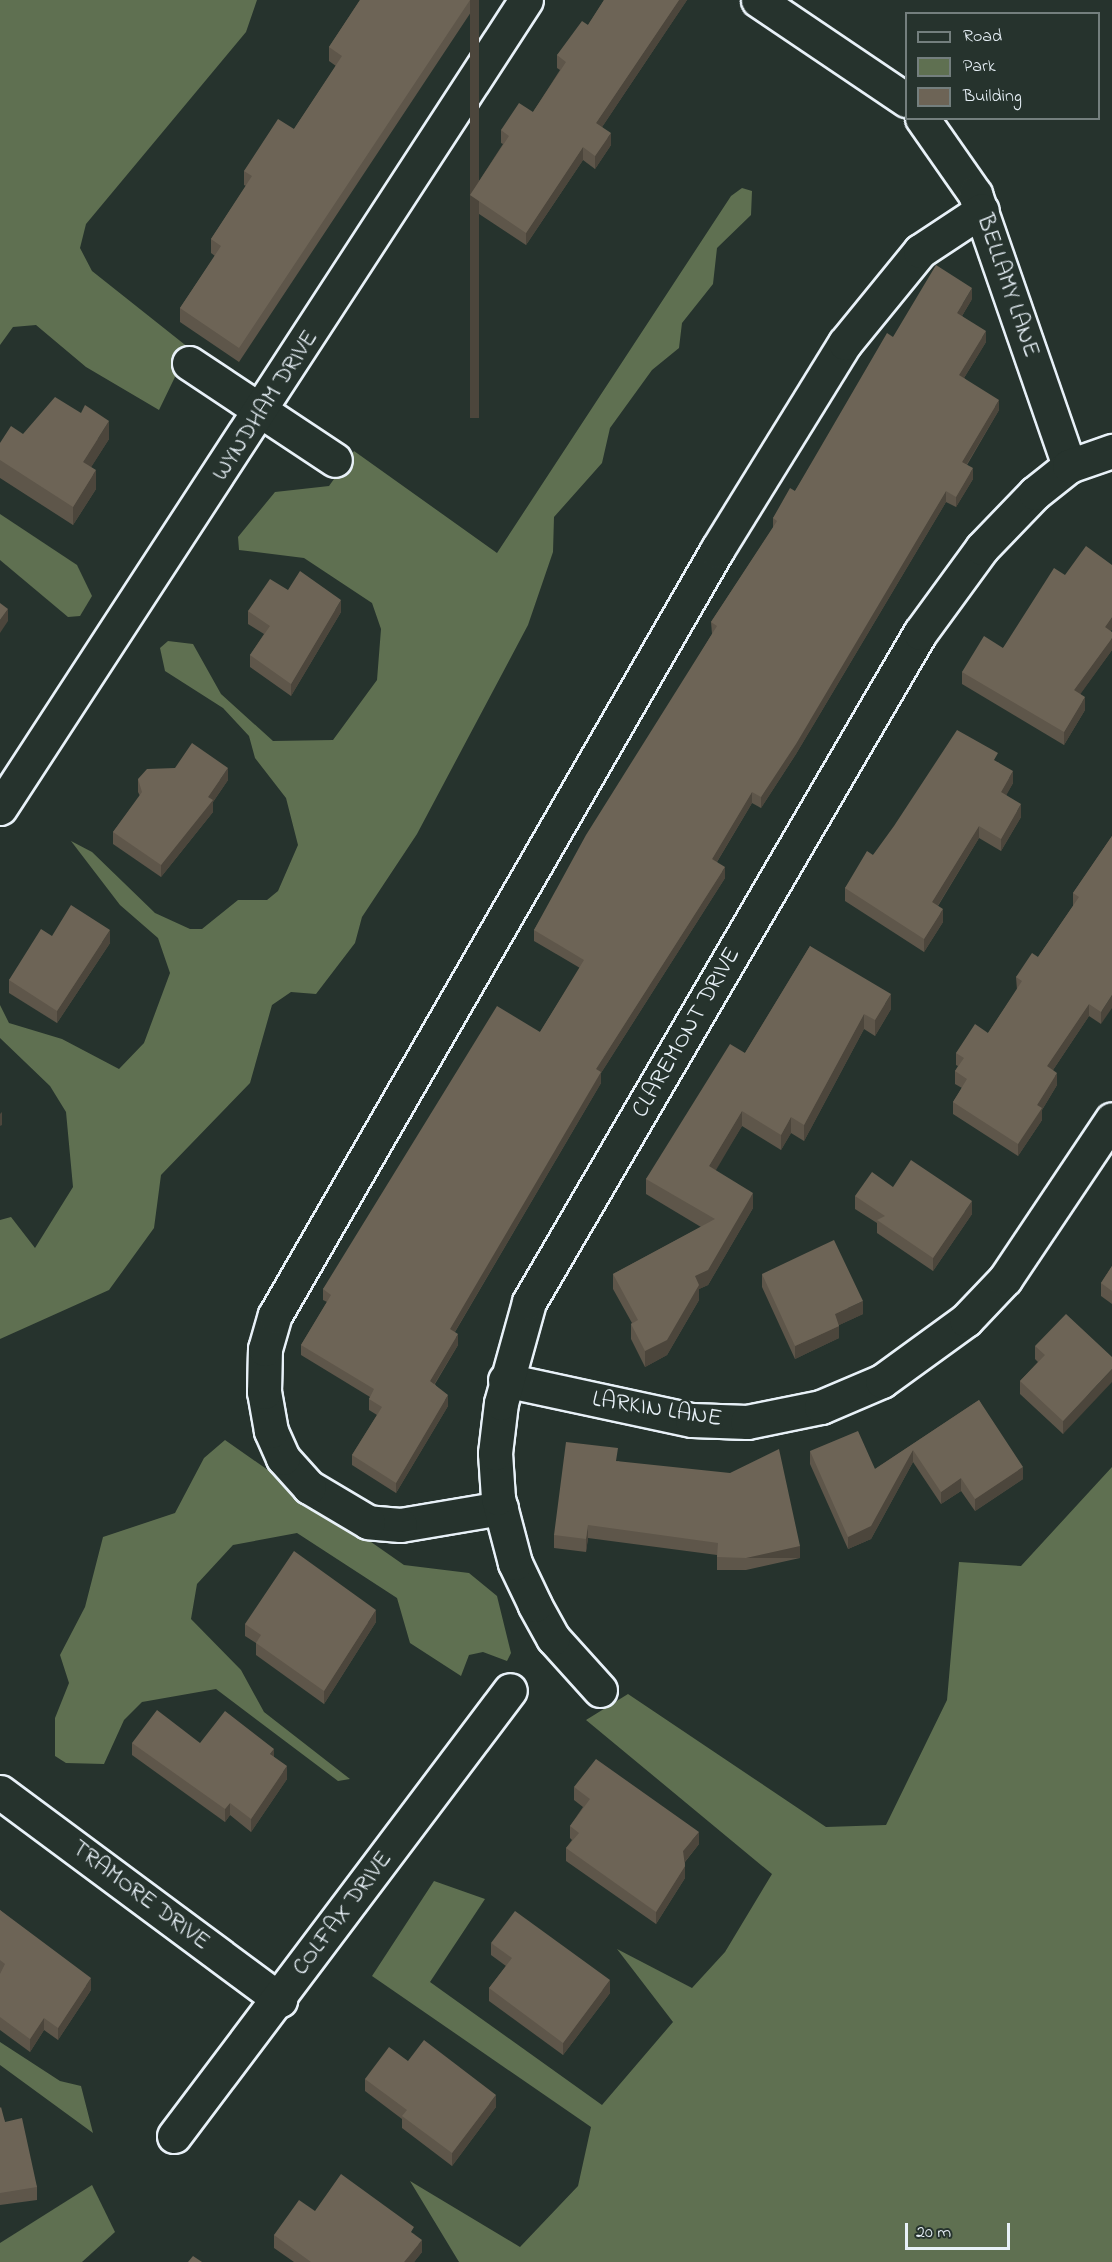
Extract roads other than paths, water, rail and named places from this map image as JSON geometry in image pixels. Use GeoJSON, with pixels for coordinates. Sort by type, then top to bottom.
{"type":"FeatureCollection","features":[{"type":"Feature","properties":{"kind":"street","name":"WYNDHAM DRIVE"},"geometry":{"type":"LineString","coordinates":[[0,808],[249,432],[526,0]]}},
{"type":"Feature","properties":{"kind":"street"},"geometry":{"type":"LineString","coordinates":[[758,0],[905,99]]}},
{"type":"Feature","properties":{"kind":"street","name":"BELLAMY LANE"},"geometry":{"type":"LineString","coordinates":[[923,120],[982,210],[1069,466]]}},
{"type":"Feature","properties":{"kind":"street"},"geometry":{"type":"LineString","coordinates":[[501,1508],[400,1525],[368,1522],[309,1487],[283,1458],[269,1422],[265,1349],[275,1315],[717,550],[845,343],[920,251],[982,210]]}},
{"type":"Feature","properties":{"kind":"street"},"geometry":{"type":"LineString","coordinates":[[189,363],[249,432],[335,460]]}},
{"type":"Feature","properties":{"kind":"street","name":"CLAREMONT DRIVE"},"geometry":{"type":"LineString","coordinates":[[600,1690],[549,1630],[515,1563],[501,1508],[495,1454],[506,1380],[529,1302],[920,633],[997,531],[1069,466],[1112,451]]}},
{"type":"Feature","properties":{"kind":"street","name":"LARKIN LANE"},"geometry":{"type":"LineString","coordinates":[[506,1380],[692,1420],[747,1422],[821,1407],[882,1381],[966,1320],[1005,1279],[1112,1119]]}},
{"type":"Feature","properties":{"kind":"street","name":"COLFAX DRIVE"},"geometry":{"type":"LineString","coordinates":[[174,2136],[280,2000],[510,1690]]}},
{"type":"Feature","properties":{"kind":"street","name":"TRAMORE DRIVE"},"geometry":{"type":"LineString","coordinates":[[0,1792],[280,2000]]}}]}
